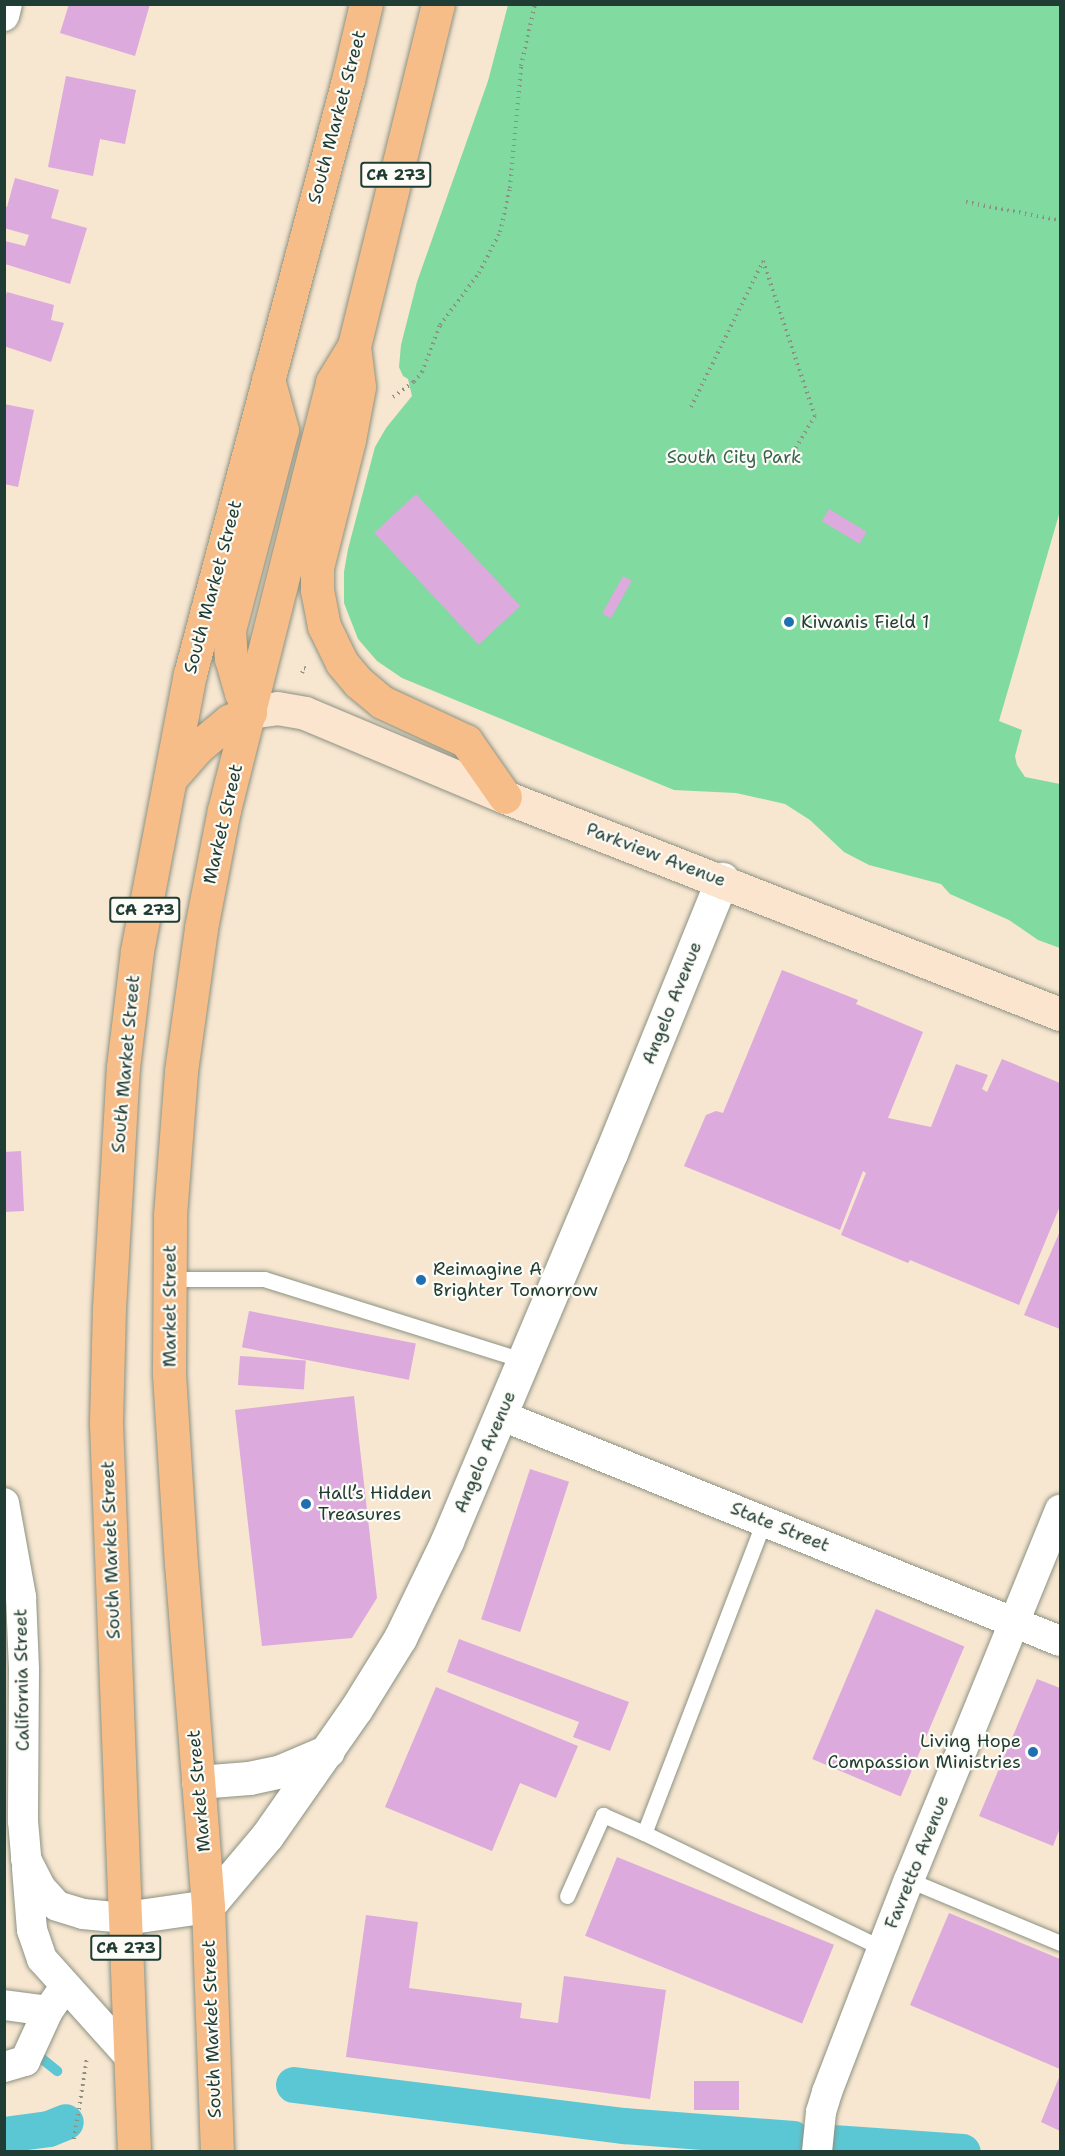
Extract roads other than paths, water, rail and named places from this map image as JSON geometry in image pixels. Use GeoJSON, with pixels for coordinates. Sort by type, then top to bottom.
{"type":"FeatureCollection","features":[{"type":"Feature","properties":{"kind":"main road","name":"South Market Street"},"geometry":{"type":"LineString","coordinates":[[134,2151],[106,1422],[109,1308],[123,1067],[137,951],[190,674],[348,80],[366,4]]}},
{"type":"Feature","properties":{"kind":"main road","name":"CA 273"},"geometry":{"type":"LineString","coordinates":[[250,712],[332,382],[354,346],[438,4]]}},
{"type":"Feature","properties":{"kind":"main road"},"geometry":{"type":"LineString","coordinates":[[354,346],[359,387],[349,440],[317,567],[317,590],[324,626],[342,663],[358,682],[382,702],[466,741],[505,797]]}},
{"type":"Feature","properties":{"kind":"main road"},"geometry":{"type":"LineString","coordinates":[[168,782],[212,735],[229,721],[250,712],[241,693],[231,659],[229,630],[282,430],[267,379]]}},
{"type":"Feature","properties":{"kind":"main road","name":"Parkview Avenue"},"geometry":{"type":"LineString","coordinates":[[250,712],[277,708],[305,713],[505,797],[722,879],[1060,1014]]}},
{"type":"Feature","properties":{"kind":"main road","name":"Market Street"},"geometry":{"type":"LineString","coordinates":[[208,1906],[170,1384],[169,1279],[175,1143],[190,1000],[224,810],[250,712]]}},
{"type":"Feature","properties":{"kind":"main road","name":"South Market Street"},"geometry":{"type":"LineString","coordinates":[[208,1906],[217,2151]]}},
{"type":"Feature","properties":{"kind":"street"},"geometry":{"type":"LineString","coordinates":[[4,16],[7,4]]}},
{"type":"Feature","properties":{"kind":"street","name":"Angelo Avenue"},"geometry":{"type":"LineString","coordinates":[[208,1906],[267,1836],[328,1751],[382,1668],[417,1608],[616,1143],[722,879]]}},
{"type":"Feature","properties":{"kind":"street","name":"State Street"},"geometry":{"type":"LineString","coordinates":[[500,1415],[1060,1641]]}},
{"type":"Feature","properties":{"kind":"street","name":"California Street"},"geometry":{"type":"LineString","coordinates":[[4,1503],[21,1597],[14,1765],[36,1944],[42,1959],[129,2056]]}},
{"type":"Feature","properties":{"kind":"street","name":"Favretto Avenue"},"geometry":{"type":"LineString","coordinates":[[818,2141],[827,2092],[882,1948],[1060,1510]]}},
{"type":"Feature","properties":{"kind":"street"},"geometry":{"type":"LineString","coordinates":[[198,1782],[249,1778],[281,1771],[328,1751]]}},
{"type":"Feature","properties":{"kind":"street","name":"California Street"},"geometry":{"type":"LineString","coordinates":[[26,1859],[39,1887],[57,1906],[83,1914],[125,1918]]}},
{"type":"Feature","properties":{"kind":"street"},"geometry":{"type":"LineString","coordinates":[[125,1918],[208,1906]]}},
{"type":"Feature","properties":{"kind":"street"},"geometry":{"type":"LineString","coordinates":[[4,2067],[25,2061],[48,2011],[65,1985]]}},
{"type":"Feature","properties":{"kind":"street"},"geometry":{"type":"LineString","coordinates":[[4,2005],[48,2011]]}},
{"type":"Feature","properties":{"kind":"lane"},"geometry":{"type":"LineString","coordinates":[[169,1279],[264,1280],[523,1360]]}},
{"type":"Feature","properties":{"kind":"lane"},"geometry":{"type":"LineString","coordinates":[[644,1833],[764,1521]]}},
{"type":"Feature","properties":{"kind":"lane"},"geometry":{"type":"LineString","coordinates":[[567,1896],[603,1815],[882,1948]]}},
{"type":"Feature","properties":{"kind":"lane"},"geometry":{"type":"LineString","coordinates":[[909,1880],[1060,1943]]}},
{"type":"Feature","properties":{"kind":"waterway"},"geometry":{"type":"LineString","coordinates":[[41,2058],[57,2071]]}},
{"type":"Feature","properties":{"kind":"waterway"},"geometry":{"type":"LineString","coordinates":[[294,2085],[624,2126],[794,2139]]}},
{"type":"Feature","properties":{"kind":"waterway"},"geometry":{"type":"LineString","coordinates":[[4,2135],[49,2129],[66,2122]]}},
{"type":"Feature","properties":{"kind":"waterway"},"geometry":{"type":"LineString","coordinates":[[833,2143],[963,2152]]}},
{"type":"Feature","properties":{"kind":"place","name":"Kiwanis Field 1"},"geometry":{"type":"Point","coordinates":[789,622]}},
{"type":"Feature","properties":{"kind":"place","name":"Reimagine A Brighter Tomorrow"},"geometry":{"type":"Point","coordinates":[421,1280]}},
{"type":"Feature","properties":{"kind":"place","name":"Hall’s Hidden Treasures"},"geometry":{"type":"Point","coordinates":[306,1504]}},
{"type":"Feature","properties":{"kind":"place","name":"Living Hope Compassion Ministries"},"geometry":{"type":"Point","coordinates":[1033,1752]}},
{"type":"Feature","properties":{"kind":"park label","name":"South City Park"},"geometry":{"type":"Point","coordinates":[734,457]}}]}
